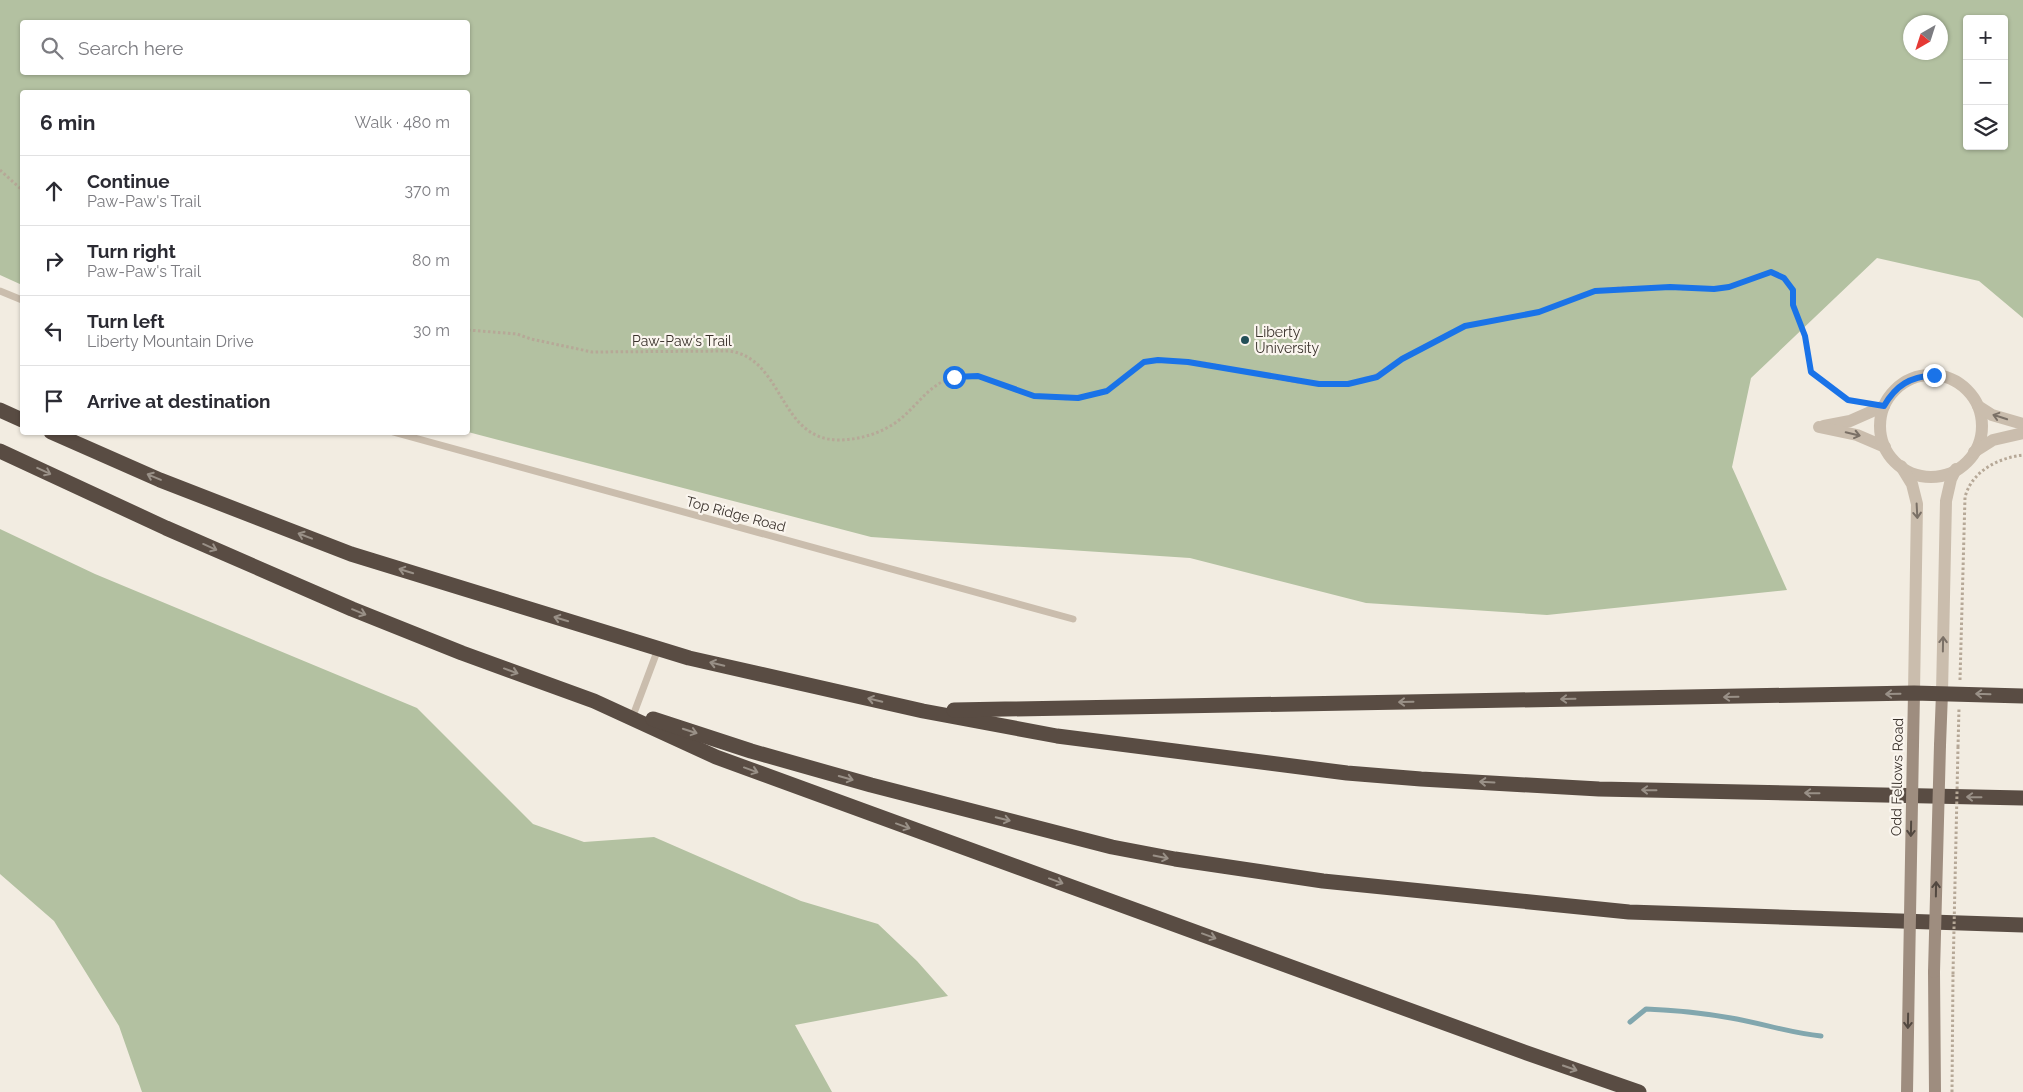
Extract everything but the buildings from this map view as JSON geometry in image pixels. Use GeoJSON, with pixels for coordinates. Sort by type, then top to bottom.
{"type":"FeatureCollection","features":[{"type":"Feature","properties":{"kind":"highway"},"geometry":{"type":"LineString","coordinates":[[0,410],[20,419]]}},
{"type":"Feature","properties":{"kind":"highway"},"geometry":{"type":"LineString","coordinates":[[58,435],[160,480],[351,554],[689,658],[923,711],[1057,736],[1347,773],[1599,789],[2023,798]]}},
{"type":"Feature","properties":{"kind":"highway"},"geometry":{"type":"LineString","coordinates":[[0,451],[166,528],[352,609],[462,653],[594,701],[751,751],[871,785],[1112,847],[1175,859],[1323,881],[1629,912],[2023,925]]}},
{"type":"Feature","properties":{"kind":"highway"},"geometry":{"type":"LineString","coordinates":[[923,711],[1914,693],[2023,696]]}},
{"type":"Feature","properties":{"kind":"highway"},"geometry":{"type":"LineString","coordinates":[[594,701],[716,757],[1524,1052],[1639,1092]]}},
{"type":"Feature","properties":{"kind":"main road","name":"Odd Fellows Road"},"geometry":{"type":"LineString","coordinates":[[1907,1092],[1914,693]]}},
{"type":"Feature","properties":{"kind":"main road"},"geometry":{"type":"LineString","coordinates":[[1935,1092],[1934,972],[1942,693]]}},
{"type":"Feature","properties":{"kind":"street"},"geometry":{"type":"LineString","coordinates":[[1956,470],[1943,475],[1928,476],[1914,473],[1901,466],[1885,447],[1881,434],[1880,420],[1884,406],[1892,392],[1904,382],[1918,376],[1934,375],[1949,378],[1963,386],[1978,406],[1992,415],[2023,424]]}},
{"type":"Feature","properties":{"kind":"street"},"geometry":{"type":"LineString","coordinates":[[1884,406],[1850,421],[1819,427],[1857,435],[1885,447]]}},
{"type":"Feature","properties":{"kind":"street"},"geometry":{"type":"LineString","coordinates":[[1974,452],[1980,440],[1982,426],[1978,406]]}},
{"type":"Feature","properties":{"kind":"street"},"geometry":{"type":"LineString","coordinates":[[1942,693],[1946,501],[1951,479],[1956,470],[1974,452],[1993,440],[2023,433]]}},
{"type":"Feature","properties":{"kind":"street","name":"Odd Fellows Road"},"geometry":{"type":"LineString","coordinates":[[1901,466],[1912,484],[1917,510],[1914,693]]}},
{"type":"Feature","properties":{"kind":"lane"},"geometry":{"type":"LineString","coordinates":[[0,290],[20,299]]}},
{"type":"Feature","properties":{"kind":"lane","name":"Top Ridge Road"},"geometry":{"type":"LineString","coordinates":[[405,435],[1073,619]]}},
{"type":"Feature","properties":{"kind":"lane"},"geometry":{"type":"LineString","coordinates":[[634,713],[658,648]]}},
{"type":"Feature","properties":{"kind":"path"},"geometry":{"type":"LineString","coordinates":[[0,170],[20,188]]}},
{"type":"Feature","properties":{"kind":"path","name":"Paw-Paw's Trail"},"geometry":{"type":"LineString","coordinates":[[470,330],[517,334],[531,339],[592,352],[729,351],[744,353],[756,361],[789,411],[810,433],[838,440],[868,436],[895,424],[928,392],[940,383],[954,377],[978,376],[1034,396],[1078,398],[1107,391],[1144,362],[1158,360],[1188,362],[1319,384],[1348,384],[1377,377],[1402,359],[1465,326],[1539,312],[1595,291],[1663,287],[1714,289],[1729,287],[1771,272],[1784,278],[1793,290],[1793,305],[1805,336],[1811,372],[1848,400],[1884,406]]}},
{"type":"Feature","properties":{"kind":"path"},"geometry":{"type":"LineString","coordinates":[[1960,657],[1964,509],[1968,487],[1973,479],[1992,465],[2023,455]]}},
{"type":"Feature","properties":{"kind":"path"},"geometry":{"type":"LineString","coordinates":[[1952,1092],[1959,703]]}},
{"type":"Feature","properties":{"kind":"green space","name":"Liberty University"},"geometry":{"type":"Polygon","coordinates":[[[0,0],[2023,0],[2023,318],[1979,281],[1877,258],[1751,378],[1732,467],[1787,590],[1547,615],[1366,603],[1190,558],[871,537],[470,433],[470,90],[20,90],[20,284],[0,275],[0,0]]]}},
{"type":"Feature","properties":{"kind":"green space"},"geometry":{"type":"Polygon","coordinates":[[[0,529],[95,574],[417,708],[533,824],[584,842],[654,837],[801,901],[878,924],[917,961],[948,996],[795,1025],[832,1092],[142,1092],[119,1026],[54,921],[0,874],[0,529]]]}},
{"type":"Feature","properties":{"kind":"waterway"},"geometry":{"type":"LineString","coordinates":[[1630,1022],[1646,1009],[1667,1010],[1720,1016],[1798,1033],[1821,1036]]}},
{"type":"Feature","properties":{"kind":"place","name":"Liberty University"},"geometry":{"type":"Point","coordinates":[1245,340]}},
{"type":"Feature","properties":{"kind":"route"},"geometry":{"type":"LineString","coordinates":[[954,377],[978,376],[1034,396],[1078,398],[1107,391],[1121,383],[1144,362],[1158,360],[1188,362],[1319,384],[1348,384],[1363,382],[1377,377],[1402,359],[1465,326],[1539,312],[1595,291],[1670,287],[1714,289],[1729,287],[1771,272],[1784,278],[1793,290],[1793,305],[1805,336],[1811,372],[1848,400],[1884,406],[1892,392],[1904,382],[1918,376],[1934,375]]}}]}
